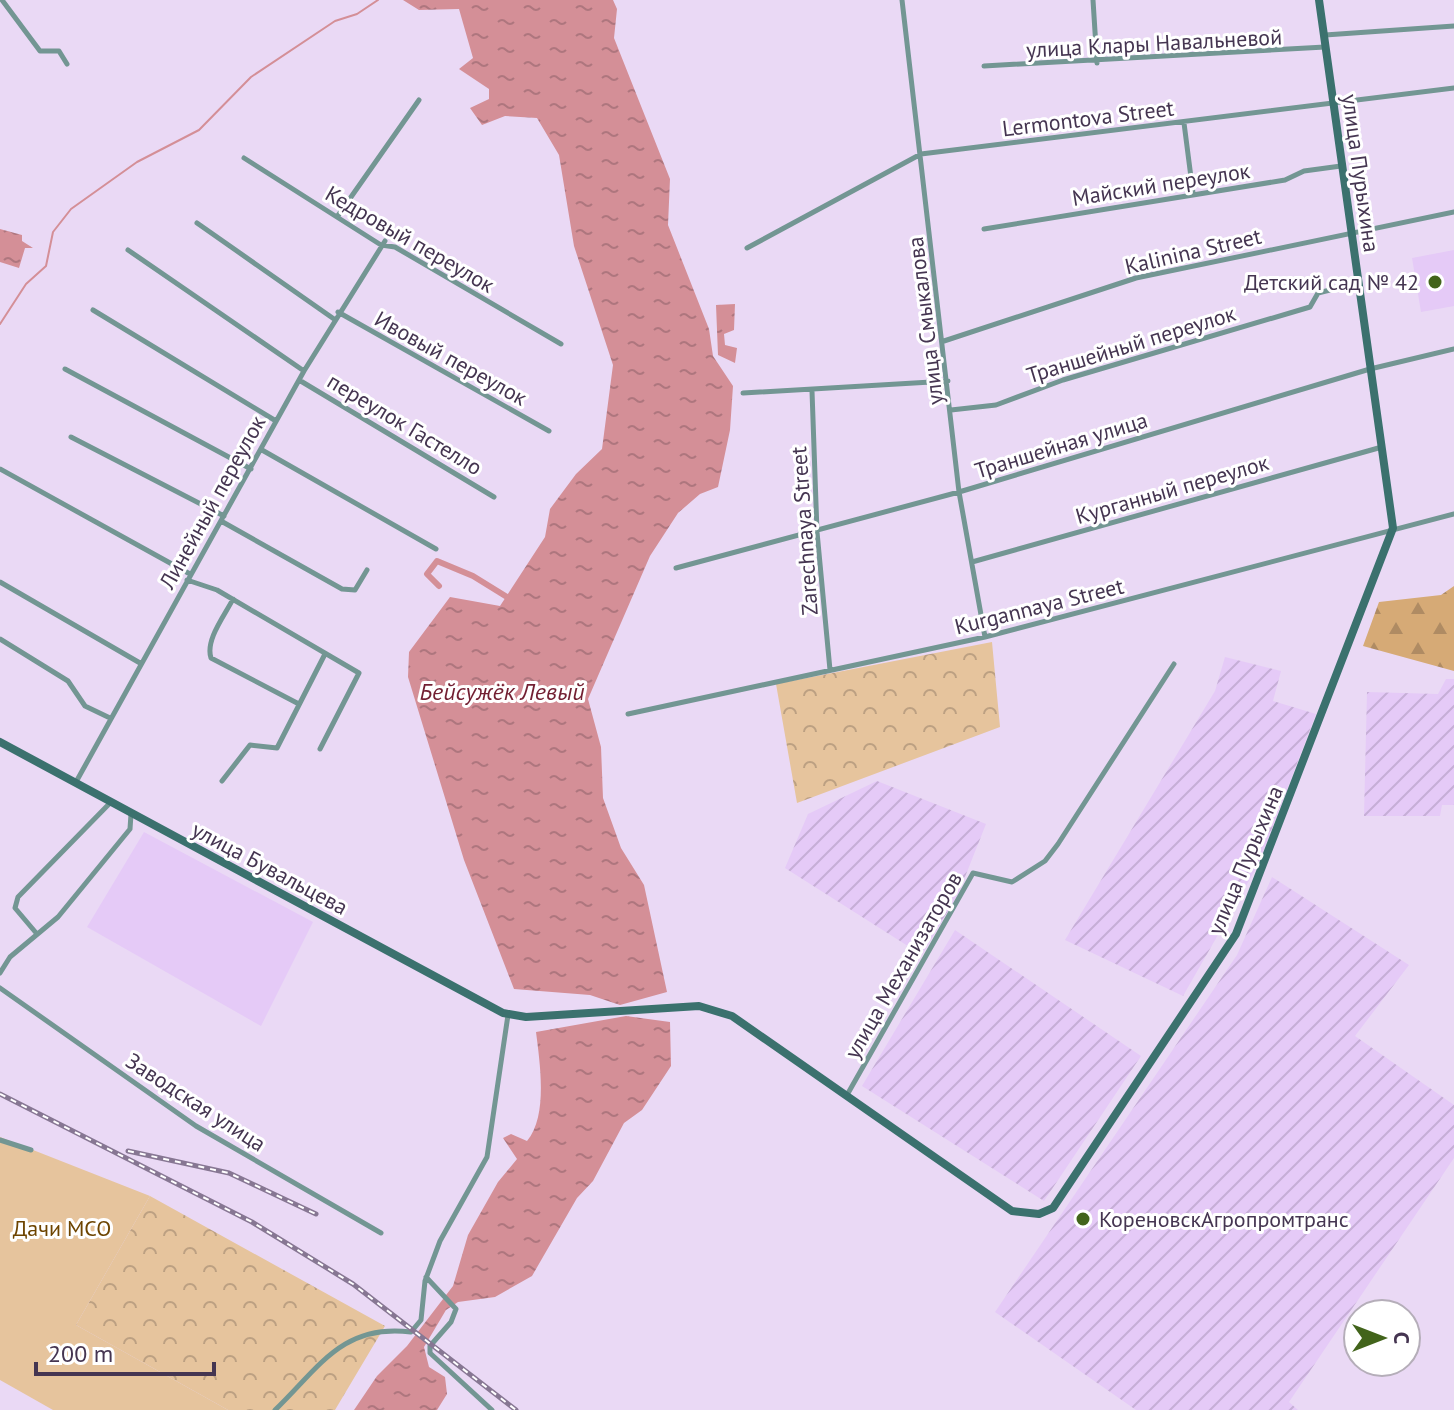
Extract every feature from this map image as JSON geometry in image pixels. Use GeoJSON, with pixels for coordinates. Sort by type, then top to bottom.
{"type":"FeatureCollection","features":[{"type":"Feature","properties":{"kind":"street"},"geometry":{"type":"LineString","coordinates":[[2,0],[40,51],[59,51],[67,64]]}},
{"type":"Feature","properties":{"kind":"street","name":"улица Смыкалова"},"geometry":{"type":"LineString","coordinates":[[902,0],[944,341],[959,492],[985,637]]}},
{"type":"Feature","properties":{"kind":"street"},"geometry":{"type":"LineString","coordinates":[[1093,0],[1097,63]]}},
{"type":"Feature","properties":{"kind":"street","name":"улица Пурыхина"},"geometry":{"type":"LineString","coordinates":[[526,1017],[699,1006],[732,1016],[1012,1211],[1039,1214],[1053,1208],[1236,934],[1393,528],[1319,0]]}},
{"type":"Feature","properties":{"kind":"street"},"geometry":{"type":"LineString","coordinates":[[1324,35],[1454,26]]}},
{"type":"Feature","properties":{"kind":"street","name":"улица Клары Навальневой"},"geometry":{"type":"LineString","coordinates":[[984,66],[1097,63],[1325,47]]}},
{"type":"Feature","properties":{"kind":"street","name":"Lermontova Street"},"geometry":{"type":"LineString","coordinates":[[747,248],[921,154],[1454,88]]}},
{"type":"Feature","properties":{"kind":"street"},"geometry":{"type":"LineString","coordinates":[[337,217],[419,100]]}},
{"type":"Feature","properties":{"kind":"street"},"geometry":{"type":"LineString","coordinates":[[1184,123],[1193,193]]}},
{"type":"Feature","properties":{"kind":"street","name":"Кедровый переулок"},"geometry":{"type":"LineString","coordinates":[[244,158],[337,217],[395,247],[561,344]]}},
{"type":"Feature","properties":{"kind":"street","name":"Майский переулок"},"geometry":{"type":"LineString","coordinates":[[984,229],[1285,180],[1304,171],[1341,166]]}},
{"type":"Feature","properties":{"kind":"street","name":"Kalinina Street"},"geometry":{"type":"LineString","coordinates":[[944,341],[1136,278],[1454,212]]}},
{"type":"Feature","properties":{"kind":"street"},"geometry":{"type":"LineString","coordinates":[[197,223],[334,319]]}},
{"type":"Feature","properties":{"kind":"street","name":"Линейный переулок"},"geometry":{"type":"LineString","coordinates":[[75,783],[304,371],[383,243]]}},
{"type":"Feature","properties":{"kind":"street","name":"переулок Гастелло"},"geometry":{"type":"LineString","coordinates":[[128,250],[304,371]]}},
{"type":"Feature","properties":{"kind":"street","name":"Траншейный переулок"},"geometry":{"type":"LineString","coordinates":[[951,410],[996,405],[1052,383],[1310,307],[1318,293],[1358,283]]}},
{"type":"Feature","properties":{"kind":"street"},"geometry":{"type":"LineString","coordinates":[[93,310],[276,421]]}},
{"type":"Feature","properties":{"kind":"street","name":"Ивовый переулок"},"geometry":{"type":"LineString","coordinates":[[338,312],[549,431]]}},
{"type":"Feature","properties":{"kind":"street","name":"Траншейная улица"},"geometry":{"type":"LineString","coordinates":[[676,568],[817,532],[1370,369],[1454,349]]}},
{"type":"Feature","properties":{"kind":"street"},"geometry":{"type":"LineString","coordinates":[[65,369],[251,469]]}},
{"type":"Feature","properties":{"kind":"street","name":"переулок Гастелло"},"geometry":{"type":"LineString","coordinates":[[299,380],[494,497]]}},
{"type":"Feature","properties":{"kind":"street"},"geometry":{"type":"LineString","coordinates":[[743,393],[948,381]]}},
{"type":"Feature","properties":{"kind":"street","name":"Zarechnaya Street"},"geometry":{"type":"LineString","coordinates":[[812,391],[817,532],[830,670]]}},
{"type":"Feature","properties":{"kind":"street"},"geometry":{"type":"LineString","coordinates":[[71,437],[223,518],[342,589],[355,590],[367,570]]}},
{"type":"Feature","properties":{"kind":"street","name":"Курганный переулок"},"geometry":{"type":"LineString","coordinates":[[972,562],[1382,447]]}},
{"type":"Feature","properties":{"kind":"street"},"geometry":{"type":"LineString","coordinates":[[262,450],[436,549]]}},
{"type":"Feature","properties":{"kind":"street"},"geometry":{"type":"LineString","coordinates":[[0,469],[359,673],[320,749]]}},
{"type":"Feature","properties":{"kind":"street","name":"Kurgannaya Street"},"geometry":{"type":"LineString","coordinates":[[628,714],[985,637],[1454,514]]}},
{"type":"Feature","properties":{"kind":"street"},"geometry":{"type":"LineString","coordinates":[[0,582],[140,663]]}},
{"type":"Feature","properties":{"kind":"street"},"geometry":{"type":"LineString","coordinates":[[233,599],[215,634],[209,651],[211,658],[297,703]]}},
{"type":"Feature","properties":{"kind":"street"},"geometry":{"type":"LineString","coordinates":[[0,639],[68,681],[85,706],[110,718]]}},
{"type":"Feature","properties":{"kind":"street"},"geometry":{"type":"LineString","coordinates":[[222,781],[250,745],[277,748],[297,703],[325,654]]}},
{"type":"Feature","properties":{"kind":"street","name":"улица Механизаторов"},"geometry":{"type":"LineString","coordinates":[[847,1095],[973,873],[1012,882],[1045,861],[1174,664]]}},
{"type":"Feature","properties":{"kind":"street","name":"улица Бувальцева"},"geometry":{"type":"LineString","coordinates":[[0,742],[508,1014],[526,1017]]}},
{"type":"Feature","properties":{"kind":"street"},"geometry":{"type":"LineString","coordinates":[[37,934],[15,908],[18,897],[111,802]]}},
{"type":"Feature","properties":{"kind":"street"},"geometry":{"type":"LineString","coordinates":[[0,973],[10,957],[58,917],[130,829],[131,814]]}},
{"type":"Feature","properties":{"kind":"street","name":"Заводская улица"},"geometry":{"type":"LineString","coordinates":[[0,988],[196,1126],[381,1233]]}},
{"type":"Feature","properties":{"kind":"street"},"geometry":{"type":"LineString","coordinates":[[275,1410],[304,1377],[351,1338],[385,1331],[411,1332],[421,1320],[426,1277],[450,1220],[480,1174],[487,1157],[508,1014]]}},
{"type":"Feature","properties":{"kind":"street"},"geometry":{"type":"LineString","coordinates":[[0,1140],[31,1150]]}},
{"type":"Feature","properties":{"kind":"street"},"geometry":{"type":"LineString","coordinates":[[426,1277],[456,1309],[451,1322],[430,1346],[430,1353],[492,1410]]}},
{"type":"Feature","properties":{"kind":"shaded area","name":"Детский сад № 42"},"geometry":{"type":"Polygon","coordinates":[[[1454,250],[1454,306],[1421,312],[1412,258],[1454,250]]]}},
{"type":"Feature","properties":{"kind":"shaded area"},"geometry":{"type":"Polygon","coordinates":[[[1225,657],[1281,671],[1273,701],[1316,714],[1258,865],[1183,996],[1065,940],[1215,691],[1225,657]]]}},
{"type":"Feature","properties":{"kind":"shaded area"},"geometry":{"type":"Polygon","coordinates":[[[1446,679],[1454,679],[1454,805],[1442,805],[1440,816],[1364,816],[1367,692],[1438,694],[1446,679]]]}},
{"type":"Feature","properties":{"kind":"shaded area"},"geometry":{"type":"Polygon","coordinates":[[[877,781],[986,824],[959,892],[922,955],[785,868],[808,814],[877,781]]]}},
{"type":"Feature","properties":{"kind":"shaded area"},"geometry":{"type":"Polygon","coordinates":[[[144,832],[313,922],[261,1026],[87,927],[144,832]]]}},
{"type":"Feature","properties":{"kind":"shaded area"},"geometry":{"type":"Polygon","coordinates":[[[1272,877],[1409,965],[1355,1036],[1454,1105],[1454,1158],[1359,1298],[1342,1298],[1342,1324],[1289,1402],[1298,1410],[1136,1410],[995,1312],[1237,955],[1272,877]]]}},
{"type":"Feature","properties":{"kind":"shaded area"},"geometry":{"type":"Polygon","coordinates":[[[955,930],[1141,1056],[1044,1201],[862,1086],[955,930]]]}},
{"type":"Feature","properties":{"kind":"green space"},"geometry":{"type":"Polygon","coordinates":[[[1454,586],[1454,671],[1363,646],[1379,602],[1441,595],[1454,586]]]}},
{"type":"Feature","properties":{"kind":"green space"},"geometry":{"type":"Polygon","coordinates":[[[992,642],[1000,727],[797,803],[776,684],[992,642]]]}},
{"type":"Feature","properties":{"kind":"green space","name":"Дачи МСО"},"geometry":{"type":"Polygon","coordinates":[[[0,1137],[150,1196],[76,1325],[228,1410],[53,1410],[0,1380],[0,1137]]]}},
{"type":"Feature","properties":{"kind":"green space"},"geometry":{"type":"Polygon","coordinates":[[[150,1196],[385,1326],[335,1410],[228,1410],[76,1325],[150,1196]]]}},
{"type":"Feature","properties":{"kind":"water","name":"Бейсужёк Левый"},"geometry":{"type":"Polygon","coordinates":[[[403,0],[613,0],[617,9],[614,38],[670,179],[668,225],[709,329],[713,356],[733,386],[730,430],[718,487],[700,494],[678,513],[650,556],[588,699],[601,747],[603,798],[621,848],[644,885],[667,992],[620,1005],[590,995],[514,989],[464,860],[408,677],[409,652],[450,597],[500,606],[545,537],[550,509],[576,474],[602,449],[613,365],[574,246],[559,155],[537,118],[505,116],[482,125],[470,108],[489,99],[489,89],[459,69],[473,58],[459,9],[419,10],[403,0]]]}},
{"type":"Feature","properties":{"kind":"water"},"geometry":{"type":"Polygon","coordinates":[[[0,229],[22,235],[22,241],[33,248],[25,248],[19,268],[0,262],[0,229]]]}},
{"type":"Feature","properties":{"kind":"water"},"geometry":{"type":"Polygon","coordinates":[[[735,304],[734,330],[724,334],[725,345],[737,348],[735,363],[718,355],[716,305],[735,304]]]}},
{"type":"Feature","properties":{"kind":"water"},"geometry":{"type":"Polygon","coordinates":[[[626,1016],[670,1022],[671,1066],[642,1110],[624,1123],[593,1181],[577,1198],[532,1276],[495,1297],[458,1302],[446,1310],[424,1347],[429,1367],[445,1377],[447,1394],[437,1410],[354,1410],[377,1376],[407,1346],[453,1286],[468,1235],[498,1182],[517,1159],[503,1138],[511,1134],[527,1141],[534,1130],[541,1089],[536,1032],[626,1016]]]}},
{"type":"Feature","properties":{"kind":"waterway"},"geometry":{"type":"LineString","coordinates":[[0,324],[26,284],[46,266],[53,232],[71,209],[137,162],[199,130],[251,77],[335,21],[357,14],[378,0]]}},
{"type":"Feature","properties":{"kind":"waterway"},"geometry":{"type":"LineString","coordinates":[[439,586],[427,574],[437,561],[473,576],[507,597]]}},
{"type":"Feature","properties":{"kind":"railway"},"geometry":{"type":"LineString","coordinates":[[0,1094],[252,1222],[353,1284],[516,1410]]}},
{"type":"Feature","properties":{"kind":"railway"},"geometry":{"type":"LineString","coordinates":[[128,1151],[229,1173],[316,1214]]}},
{"type":"Feature","properties":{"kind":"place","name":"Детский сад № 42"},"geometry":{"type":"Point","coordinates":[1435,282]}},
{"type":"Feature","properties":{"kind":"place","name":"КореновскАгропромтранс"},"geometry":{"type":"Point","coordinates":[1083,1219]}}]}
